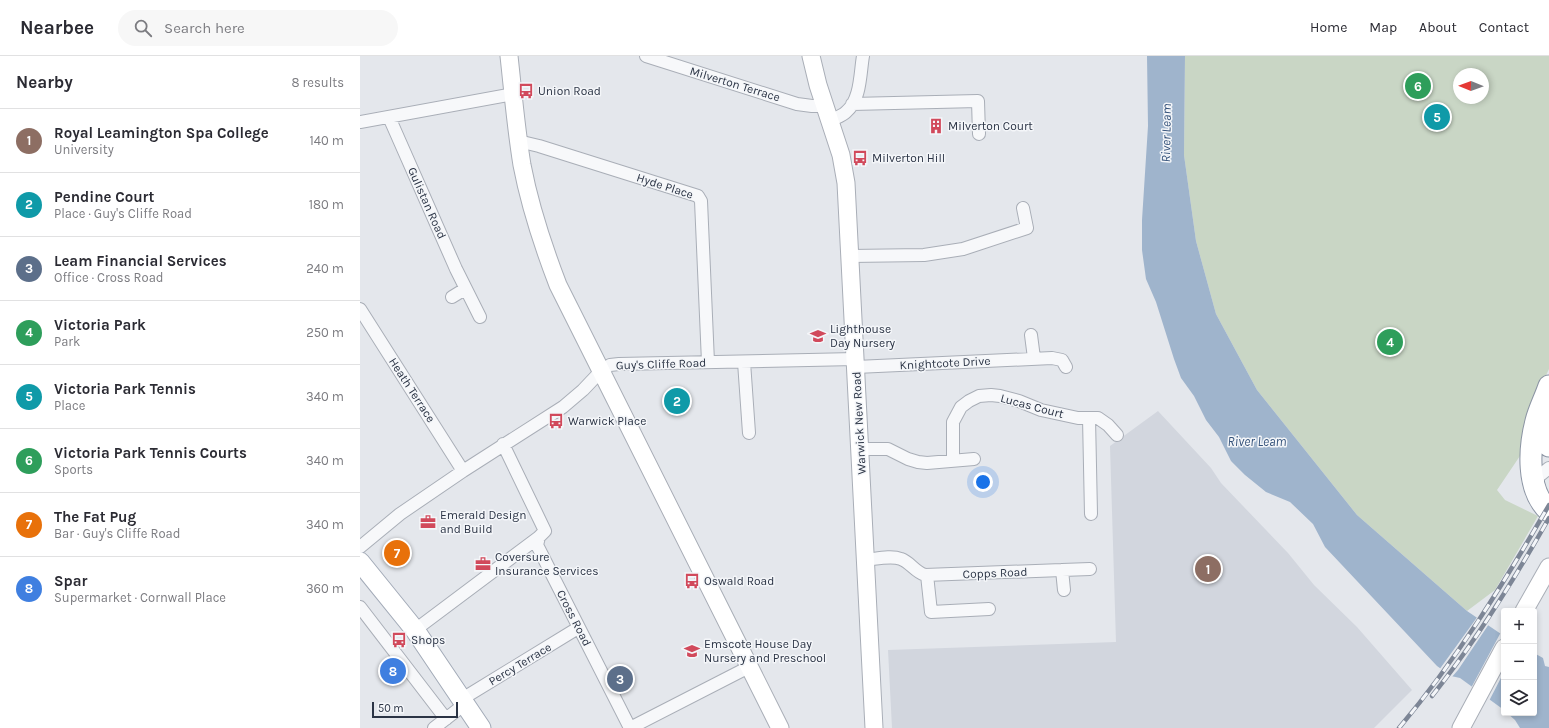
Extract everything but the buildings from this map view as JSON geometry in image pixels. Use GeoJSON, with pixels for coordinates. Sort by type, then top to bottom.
{"type":"FeatureCollection","features":[{"type":"Feature","properties":{"kind":"highway"},"geometry":{"type":"LineString","coordinates":[[1547,393],[1544,430],[1549,446]]}},
{"type":"Feature","properties":{"kind":"highway"},"geometry":{"type":"LineString","coordinates":[[1547,393],[1533,433],[1532,467],[1535,488],[1541,501],[1549,511]]}},
{"type":"Feature","properties":{"kind":"main road"},"geometry":{"type":"LineString","coordinates":[[360,562],[415,630],[481,728]]}},
{"type":"Feature","properties":{"kind":"street"},"geometry":{"type":"LineString","coordinates":[[508,56],[518,141],[526,185],[543,245],[558,285],[780,728]]}},
{"type":"Feature","properties":{"kind":"street","name":"Milverton Terrace"},"geometry":{"type":"LineString","coordinates":[[646,56],[797,104],[812,106],[827,113]]}},
{"type":"Feature","properties":{"kind":"street","name":"Warwick New Road"},"geometry":{"type":"LineString","coordinates":[[811,56],[827,113],[842,155],[846,183],[874,728]]}},
{"type":"Feature","properties":{"kind":"street"},"geometry":{"type":"LineString","coordinates":[[827,113],[847,111],[852,104],[858,85],[863,56]]}},
{"type":"Feature","properties":{"kind":"street"},"geometry":{"type":"LineString","coordinates":[[360,122],[513,94]]}},
{"type":"Feature","properties":{"kind":"street"},"geometry":{"type":"LineString","coordinates":[[852,104],[978,101],[979,134]]}},
{"type":"Feature","properties":{"kind":"street","name":"Gulistan Road"},"geometry":{"type":"LineString","coordinates":[[389,117],[465,289],[480,316]]}},
{"type":"Feature","properties":{"kind":"street","name":"Hyde Place"},"geometry":{"type":"LineString","coordinates":[[518,141],[539,146],[698,196],[701,201],[708,362]]}},
{"type":"Feature","properties":{"kind":"street"},"geometry":{"type":"LineString","coordinates":[[850,256],[924,255],[963,249],[1027,228],[1023,208]]}},
{"type":"Feature","properties":{"kind":"street"},"geometry":{"type":"LineString","coordinates":[[452,297],[465,289]]}},
{"type":"Feature","properties":{"kind":"street","name":"Heath Terrace"},"geometry":{"type":"LineString","coordinates":[[360,309],[463,471]]}},
{"type":"Feature","properties":{"kind":"street"},"geometry":{"type":"LineString","coordinates":[[1031,335],[1034,358]]}},
{"type":"Feature","properties":{"kind":"street","name":"Knightcote Drive"},"geometry":{"type":"LineString","coordinates":[[855,363],[1058,358],[1062,360],[1066,367]]}},
{"type":"Feature","properties":{"kind":"street","name":"Guy's Cliffe Road"},"geometry":{"type":"LineString","coordinates":[[360,547],[400,514],[503,444],[563,407],[583,390],[600,371],[610,365],[708,362],[855,363]]}},
{"type":"Feature","properties":{"kind":"street"},"geometry":{"type":"LineString","coordinates":[[744,362],[749,433]]}},
{"type":"Feature","properties":{"kind":"street","name":"Lucas Court"},"geometry":{"type":"LineString","coordinates":[[953,460],[953,422],[961,407],[974,398],[984,396],[1000,396],[1019,401],[1041,410],[1078,418],[1098,418],[1104,421],[1117,435]]}},
{"type":"Feature","properties":{"kind":"street"},"geometry":{"type":"LineString","coordinates":[[1089,418],[1091,514]]}},
{"type":"Feature","properties":{"kind":"street","name":"Cross Road"},"geometry":{"type":"LineString","coordinates":[[503,444],[546,531],[539,537],[537,545],[630,728]]}},
{"type":"Feature","properties":{"kind":"street"},"geometry":{"type":"LineString","coordinates":[[860,449],[888,449],[908,459],[927,463],[974,459]]}},
{"type":"Feature","properties":{"kind":"street"},"geometry":{"type":"LineString","coordinates":[[1535,488],[1539,476],[1549,468]]}},
{"type":"Feature","properties":{"kind":"street"},"geometry":{"type":"LineString","coordinates":[[415,630],[539,537]]}},
{"type":"Feature","properties":{"kind":"street"},"geometry":{"type":"LineString","coordinates":[[866,560],[902,559],[917,572],[927,575],[930,612],[989,609]]}},
{"type":"Feature","properties":{"kind":"street","name":"Copps Road"},"geometry":{"type":"LineString","coordinates":[[927,575],[1090,569]]}},
{"type":"Feature","properties":{"kind":"street"},"geometry":{"type":"LineString","coordinates":[[1062,570],[1064,590]]}},
{"type":"Feature","properties":{"kind":"street"},"geometry":{"type":"LineString","coordinates":[[1526,608],[1547,573]]}},
{"type":"Feature","properties":{"kind":"street"},"geometry":{"type":"LineString","coordinates":[[360,607],[446,719]]}},
{"type":"Feature","properties":{"kind":"street","name":"Percy Terrace"},"geometry":{"type":"LineString","coordinates":[[434,728],[446,719],[463,701],[578,628]]}},
{"type":"Feature","properties":{"kind":"street"},"geometry":{"type":"LineString","coordinates":[[1461,728],[1501,654]]}},
{"type":"Feature","properties":{"kind":"street"},"geometry":{"type":"LineString","coordinates":[[630,728],[749,667]]}},
{"type":"Feature","properties":{"kind":"shaded area"},"geometry":{"type":"Polygon","coordinates":[[[1158,411],[1211,468],[1221,483],[1288,553],[1314,585],[1357,627],[1412,690],[1374,728],[892,728],[888,650],[1116,642],[1110,446],[1158,411]]]}},
{"type":"Feature","properties":{"kind":"green space"},"geometry":{"type":"Polygon","coordinates":[[[1185,56],[1549,56],[1549,369],[1539,390],[1526,447],[1497,490],[1505,500],[1538,516],[1495,590],[1467,611],[1357,515],[1257,390],[1216,314],[1196,241],[1184,155],[1185,56]]]}},
{"type":"Feature","properties":{"kind":"water","name":"River Leam"},"geometry":{"type":"Polygon","coordinates":[[[1147,56],[1185,56],[1184,155],[1196,241],[1216,314],[1257,390],[1357,515],[1467,611],[1501,634],[1501,708],[1460,678],[1451,676],[1437,666],[1325,547],[1313,524],[1290,502],[1266,492],[1231,461],[1219,437],[1206,420],[1194,396],[1181,378],[1156,302],[1146,279],[1142,250],[1142,220],[1148,126],[1147,56]]]}},
{"type":"Feature","properties":{"kind":"water"},"geometry":{"type":"Polygon","coordinates":[[[1537,655],[1543,658],[1545,666],[1549,667],[1549,728],[1520,728],[1510,716],[1537,716],[1537,655]]]}},
{"type":"Feature","properties":{"kind":"pier"},"geometry":{"type":"Polygon","coordinates":[[[1478,616],[1489,624],[1458,670],[1450,678],[1439,670],[1478,616]]]}},
{"type":"Feature","properties":{"kind":"pier"},"geometry":{"type":"Polygon","coordinates":[[[1501,632],[1501,678],[1489,701],[1471,688],[1501,632]]]}},
{"type":"Feature","properties":{"kind":"railway"},"geometry":{"type":"LineString","coordinates":[[1399,728],[1441,675],[1479,620],[1549,505]]}},
{"type":"Feature","properties":{"kind":"railway"},"geometry":{"type":"LineString","coordinates":[[1432,696],[1464,654],[1494,610],[1549,518]]}},
{"type":"Feature","properties":{"kind":"place","name":"Victoria Park Tennis Courts"},"geometry":{"type":"Point","coordinates":[1418,86]}},
{"type":"Feature","properties":{"kind":"place","name":"Union Road"},"geometry":{"type":"Point","coordinates":[526,91]}},
{"type":"Feature","properties":{"kind":"place","name":"Victoria Park Tennis"},"geometry":{"type":"Point","coordinates":[1437,117]}},
{"type":"Feature","properties":{"kind":"place","name":"Milverton Court"},"geometry":{"type":"Point","coordinates":[936,126]}},
{"type":"Feature","properties":{"kind":"place","name":"Milverton Hill"},"geometry":{"type":"Point","coordinates":[860,158]}},
{"type":"Feature","properties":{"kind":"place","name":"Lighthouse Day Nursery"},"geometry":{"type":"Point","coordinates":[818,336]}},
{"type":"Feature","properties":{"kind":"place","name":"Victoria Park"},"geometry":{"type":"Point","coordinates":[1390,342]}},
{"type":"Feature","properties":{"kind":"place","name":"Pendine Court"},"geometry":{"type":"Point","coordinates":[677,401]}},
{"type":"Feature","properties":{"kind":"place","name":"Warwick Place"},"geometry":{"type":"Point","coordinates":[556,421]}},
{"type":"Feature","properties":{"kind":"place","name":"Emerald Design and Build"},"geometry":{"type":"Point","coordinates":[428,522]}},
{"type":"Feature","properties":{"kind":"place","name":"The Fat Pug"},"geometry":{"type":"Point","coordinates":[397,553]}},
{"type":"Feature","properties":{"kind":"place","name":"Coversure Insurance Services"},"geometry":{"type":"Point","coordinates":[483,564]}},
{"type":"Feature","properties":{"kind":"place","name":"Royal Leamington Spa College"},"geometry":{"type":"Point","coordinates":[1208,569]}},
{"type":"Feature","properties":{"kind":"place","name":"Oswald Road"},"geometry":{"type":"Point","coordinates":[692,581]}},
{"type":"Feature","properties":{"kind":"place","name":"Shops"},"geometry":{"type":"Point","coordinates":[399,640]}},
{"type":"Feature","properties":{"kind":"place","name":"Emscote House Day Nursery and Preschool"},"geometry":{"type":"Point","coordinates":[692,651]}},
{"type":"Feature","properties":{"kind":"place","name":"Spar"},"geometry":{"type":"Point","coordinates":[393,671]}},
{"type":"Feature","properties":{"kind":"place","name":"Leam Financial Services"},"geometry":{"type":"Point","coordinates":[620,679]}}]}
